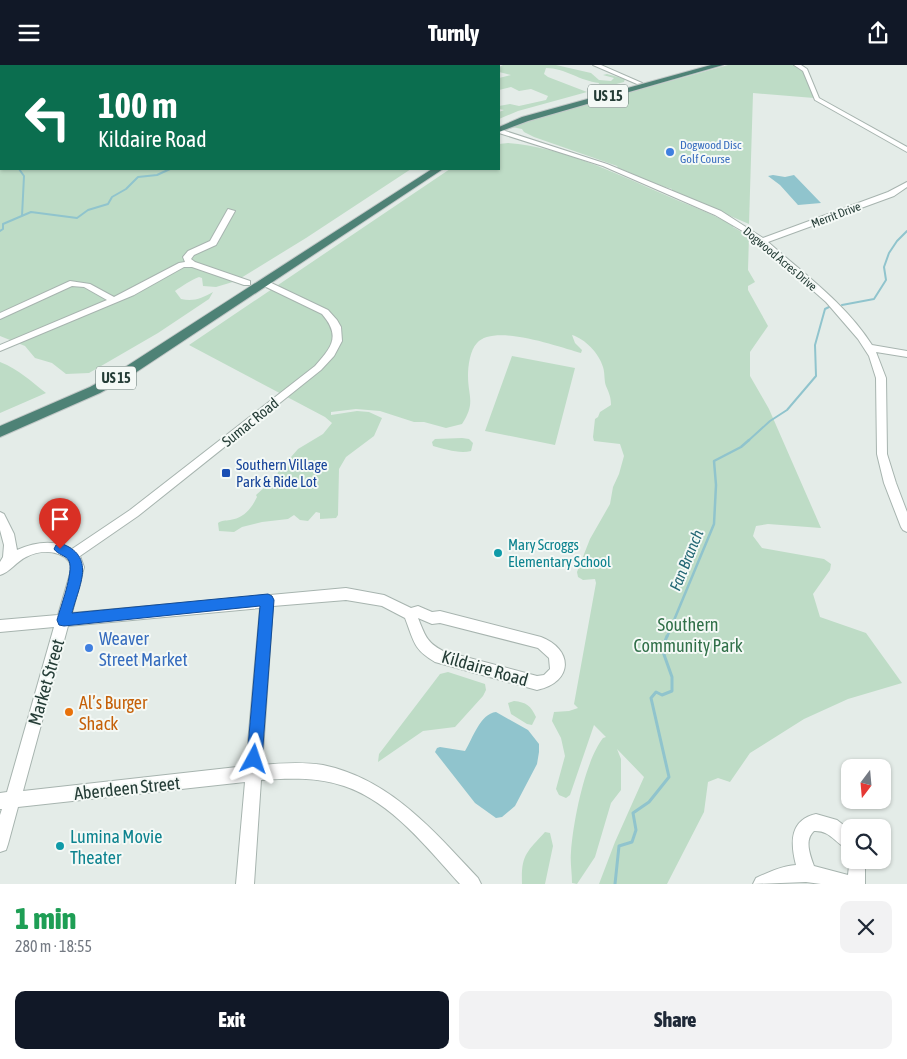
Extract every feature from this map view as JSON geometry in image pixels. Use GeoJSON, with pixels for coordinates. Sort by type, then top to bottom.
{"type":"FeatureCollection","features":[{"type":"Feature","properties":{"kind":"highway","name":"US 15"},"geometry":{"type":"LineString","coordinates":[[500,124],[527,113],[702,65]]}},
{"type":"Feature","properties":{"kind":"highway","name":"US 15"},"geometry":{"type":"LineString","coordinates":[[500,131],[525,119],[719,65]]}},
{"type":"Feature","properties":{"kind":"highway","name":"US 15"},"geometry":{"type":"LineString","coordinates":[[0,421],[79,387],[132,358],[424,170]]}},
{"type":"Feature","properties":{"kind":"highway","name":"US 15"},"geometry":{"type":"LineString","coordinates":[[0,433],[95,390],[124,374],[436,170]]}},
{"type":"Feature","properties":{"kind":"street"},"geometry":{"type":"LineString","coordinates":[[596,65],[639,83]]}},
{"type":"Feature","properties":{"kind":"street"},"geometry":{"type":"LineString","coordinates":[[797,65],[805,70],[817,99],[907,150]]}},
{"type":"Feature","properties":{"kind":"street","name":"Dogwood Acres Drive"},"geometry":{"type":"LineString","coordinates":[[500,131],[605,165],[718,213],[762,241],[829,300],[851,323],[869,348],[881,378],[882,454],[890,483],[907,527]]}},
{"type":"Feature","properties":{"kind":"street","name":"Merrit Drive"},"geometry":{"type":"LineString","coordinates":[[762,241],[891,194],[907,184]]}},
{"type":"Feature","properties":{"kind":"street"},"geometry":{"type":"LineString","coordinates":[[231,211],[213,243],[191,253],[187,260],[192,264],[247,283]]}},
{"type":"Feature","properties":{"kind":"street"},"geometry":{"type":"LineString","coordinates":[[2,345],[113,300],[182,265],[192,264]]}},
{"type":"Feature","properties":{"kind":"street"},"geometry":{"type":"LineString","coordinates":[[0,316],[70,284],[77,283],[86,284],[113,300]]}},
{"type":"Feature","properties":{"kind":"street","name":"Sumac Road"},"geometry":{"type":"LineString","coordinates":[[72,555],[154,498],[318,367],[335,349],[338,341],[338,330],[333,319],[325,312],[265,283]]}},
{"type":"Feature","properties":{"kind":"street"},"geometry":{"type":"LineString","coordinates":[[869,348],[907,355]]}},
{"type":"Feature","properties":{"kind":"street"},"geometry":{"type":"LineString","coordinates":[[0,517],[10,537],[11,552],[3,567]]}},
{"type":"Feature","properties":{"kind":"street"},"geometry":{"type":"LineString","coordinates":[[10,537],[22,545],[38,549],[60,549],[72,555]]}},
{"type":"Feature","properties":{"kind":"street"},"geometry":{"type":"LineString","coordinates":[[3,567],[20,554],[38,549]]}},
{"type":"Feature","properties":{"kind":"street","name":"Market Street"},"geometry":{"type":"LineString","coordinates":[[0,844],[6,801],[77,575],[76,560],[72,555]]}},
{"type":"Feature","properties":{"kind":"street","name":"Kildaire Road"},"geometry":{"type":"LineString","coordinates":[[0,626],[268,600],[357,595],[384,601],[410,614],[418,612],[432,618],[440,617],[541,643],[555,654],[558,659],[558,670],[550,680],[537,683],[440,657],[426,649],[422,644],[410,614]]}},
{"type":"Feature","properties":{"kind":"street"},"geometry":{"type":"LineString","coordinates":[[245,884],[268,600]]}},
{"type":"Feature","properties":{"kind":"street","name":"Aberdeen Street"},"geometry":{"type":"LineString","coordinates":[[6,801],[254,773],[294,771],[324,773],[375,791],[404,812],[472,884]]}},
{"type":"Feature","properties":{"kind":"street"},"geometry":{"type":"LineString","coordinates":[[807,872],[802,857],[800,838],[806,826],[812,822],[821,822],[832,825],[841,833]]}},
{"type":"Feature","properties":{"kind":"street"},"geometry":{"type":"LineString","coordinates":[[856,884],[857,869]]}},
{"type":"Feature","properties":{"kind":"street"},"geometry":{"type":"LineString","coordinates":[[762,884],[790,872],[807,872],[850,884]]}},
{"type":"Feature","properties":{"kind":"green space"},"geometry":{"type":"Polygon","coordinates":[[[556,65],[591,73],[599,80],[611,81],[614,78],[603,75],[607,74],[625,79],[624,82],[601,88],[598,86],[599,83],[585,80],[560,70],[546,68],[544,74],[548,77],[587,92],[518,111],[500,119],[500,112],[504,110],[500,109],[500,106],[510,104],[519,106],[546,100],[548,96],[531,89],[519,91],[511,87],[500,90],[500,78],[511,75],[500,72],[500,66],[556,65]]]}},
{"type":"Feature","properties":{"kind":"green space"},"geometry":{"type":"Polygon","coordinates":[[[728,65],[795,65],[807,72],[814,98],[753,93],[749,224],[617,166],[534,137],[522,129],[512,127],[545,116],[728,65]]]}},
{"type":"Feature","properties":{"kind":"green space","name":"Southern Community Park"},"geometry":{"type":"Polygon","coordinates":[[[500,144],[528,145],[588,162],[716,217],[733,225],[733,227],[749,236],[748,270],[755,282],[748,286],[748,290],[768,326],[750,352],[750,376],[769,409],[821,528],[768,524],[756,526],[753,536],[762,548],[824,559],[831,564],[830,570],[813,594],[820,617],[866,633],[902,683],[848,699],[804,719],[750,753],[730,782],[718,778],[708,782],[704,812],[667,884],[599,884],[615,842],[644,777],[617,749],[621,759],[621,790],[611,803],[595,857],[577,884],[572,883],[572,839],[577,809],[585,776],[591,761],[603,738],[606,737],[594,725],[570,795],[566,798],[559,795],[556,789],[565,756],[561,738],[552,721],[554,712],[578,708],[574,704],[596,583],[595,579],[583,580],[578,577],[577,572],[590,539],[610,504],[613,487],[624,456],[620,444],[594,441],[595,419],[600,412],[611,405],[611,402],[605,384],[604,369],[595,352],[586,343],[572,335],[575,343],[582,350],[581,353],[527,338],[497,335],[485,337],[477,343],[471,354],[468,376],[470,405],[462,424],[446,428],[424,422],[414,422],[380,411],[356,409],[331,412],[331,415],[357,411],[369,412],[382,418],[374,436],[346,457],[339,469],[338,515],[336,518],[320,519],[320,513],[316,512],[308,521],[300,520],[294,515],[288,519],[242,527],[234,532],[219,531],[218,523],[235,519],[250,509],[257,497],[256,495],[277,476],[278,472],[298,449],[323,434],[332,423],[325,417],[189,345],[449,170],[500,170],[500,144]]]}},
{"type":"Feature","properties":{"kind":"green space"},"geometry":{"type":"Polygon","coordinates":[[[0,170],[409,170],[306,238],[236,281],[216,287],[203,286],[202,278],[199,277],[187,283],[175,291],[181,299],[198,299],[213,292],[209,299],[158,333],[89,373],[66,374],[52,363],[35,358],[25,346],[0,336],[0,170]]]}},
{"type":"Feature","properties":{"kind":"green space"},"geometry":{"type":"Polygon","coordinates":[[[512,356],[575,368],[555,445],[485,431],[512,356]]]}},
{"type":"Feature","properties":{"kind":"green space"},"geometry":{"type":"Polygon","coordinates":[[[0,362],[19,372],[46,393],[0,413],[0,362]]]}},
{"type":"Feature","properties":{"kind":"green space"},"geometry":{"type":"Polygon","coordinates":[[[435,439],[469,439],[473,443],[471,451],[447,450],[433,446],[432,442],[435,439]]]}},
{"type":"Feature","properties":{"kind":"green space"},"geometry":{"type":"Polygon","coordinates":[[[448,672],[485,684],[486,690],[483,696],[455,727],[423,731],[378,762],[379,754],[440,674],[448,672]]]}},
{"type":"Feature","properties":{"kind":"green space"},"geometry":{"type":"Polygon","coordinates":[[[514,701],[528,705],[532,710],[536,717],[532,725],[511,714],[508,703],[514,701]]]}},
{"type":"Feature","properties":{"kind":"green space"},"geometry":{"type":"Polygon","coordinates":[[[545,832],[550,833],[553,846],[545,884],[522,884],[526,855],[545,832]]]}},
{"type":"Feature","properties":{"kind":"water"},"geometry":{"type":"Polygon","coordinates":[[[794,175],[821,203],[798,205],[780,185],[768,176],[785,177],[794,175]]]}},
{"type":"Feature","properties":{"kind":"water"},"geometry":{"type":"Polygon","coordinates":[[[496,712],[528,730],[539,744],[539,752],[537,764],[515,806],[502,817],[496,818],[475,803],[435,752],[440,747],[465,751],[481,722],[490,714],[496,712]]]}},
{"type":"Feature","properties":{"kind":"waterway"},"geometry":{"type":"LineString","coordinates":[[20,170],[24,176],[22,216]]}},
{"type":"Feature","properties":{"kind":"waterway"},"geometry":{"type":"LineString","coordinates":[[22,216],[31,212],[77,218],[88,210],[108,204],[112,197],[126,189],[138,177],[157,175],[168,170]]}},
{"type":"Feature","properties":{"kind":"waterway"},"geometry":{"type":"LineString","coordinates":[[0,231],[3,229],[3,224],[22,216]]}},
{"type":"Feature","properties":{"kind":"waterway","name":"Fan Branch"},"geometry":{"type":"LineString","coordinates":[[842,305],[874,299],[886,280],[884,267],[889,253],[907,231]]}},
{"type":"Feature","properties":{"kind":"waterway","name":"Fan Branch"},"geometry":{"type":"LineString","coordinates":[[748,441],[770,421],[787,410],[816,376],[815,345],[825,309],[829,307]]}},
{"type":"Feature","properties":{"kind":"waterway","name":"Fan Branch"},"geometry":{"type":"LineString","coordinates":[[667,637],[714,524],[716,485],[714,461],[741,447],[749,440]]}},
{"type":"Feature","properties":{"kind":"waterway","name":"Fan Branch"},"geometry":{"type":"LineString","coordinates":[[615,884],[619,846],[632,842],[636,830],[633,813],[649,802],[669,777],[651,698],[656,692],[662,695],[672,691],[672,677],[662,649],[667,636]]}},
{"type":"Feature","properties":{"kind":"place","name":"Dogwood Disc Golf Course"},"geometry":{"type":"Point","coordinates":[670,152]}},
{"type":"Feature","properties":{"kind":"place","name":"Southern Village Park & Ride Lot"},"geometry":{"type":"Point","coordinates":[226,473]}},
{"type":"Feature","properties":{"kind":"place","name":"Mary Scroggs Elementary School"},"geometry":{"type":"Point","coordinates":[498,553]}},
{"type":"Feature","properties":{"kind":"place","name":"Weaver Street Market"},"geometry":{"type":"Point","coordinates":[89,648]}},
{"type":"Feature","properties":{"kind":"place","name":"Al’s Burger Shack"},"geometry":{"type":"Point","coordinates":[69,712]}},
{"type":"Feature","properties":{"kind":"place","name":"Lumina Movie Theater"},"geometry":{"type":"Point","coordinates":[60,846]}},
{"type":"Feature","properties":{"kind":"route"},"geometry":{"type":"LineString","coordinates":[[60,549],[72,555],[78,567],[64,620],[268,600],[254,759]]}}]}
